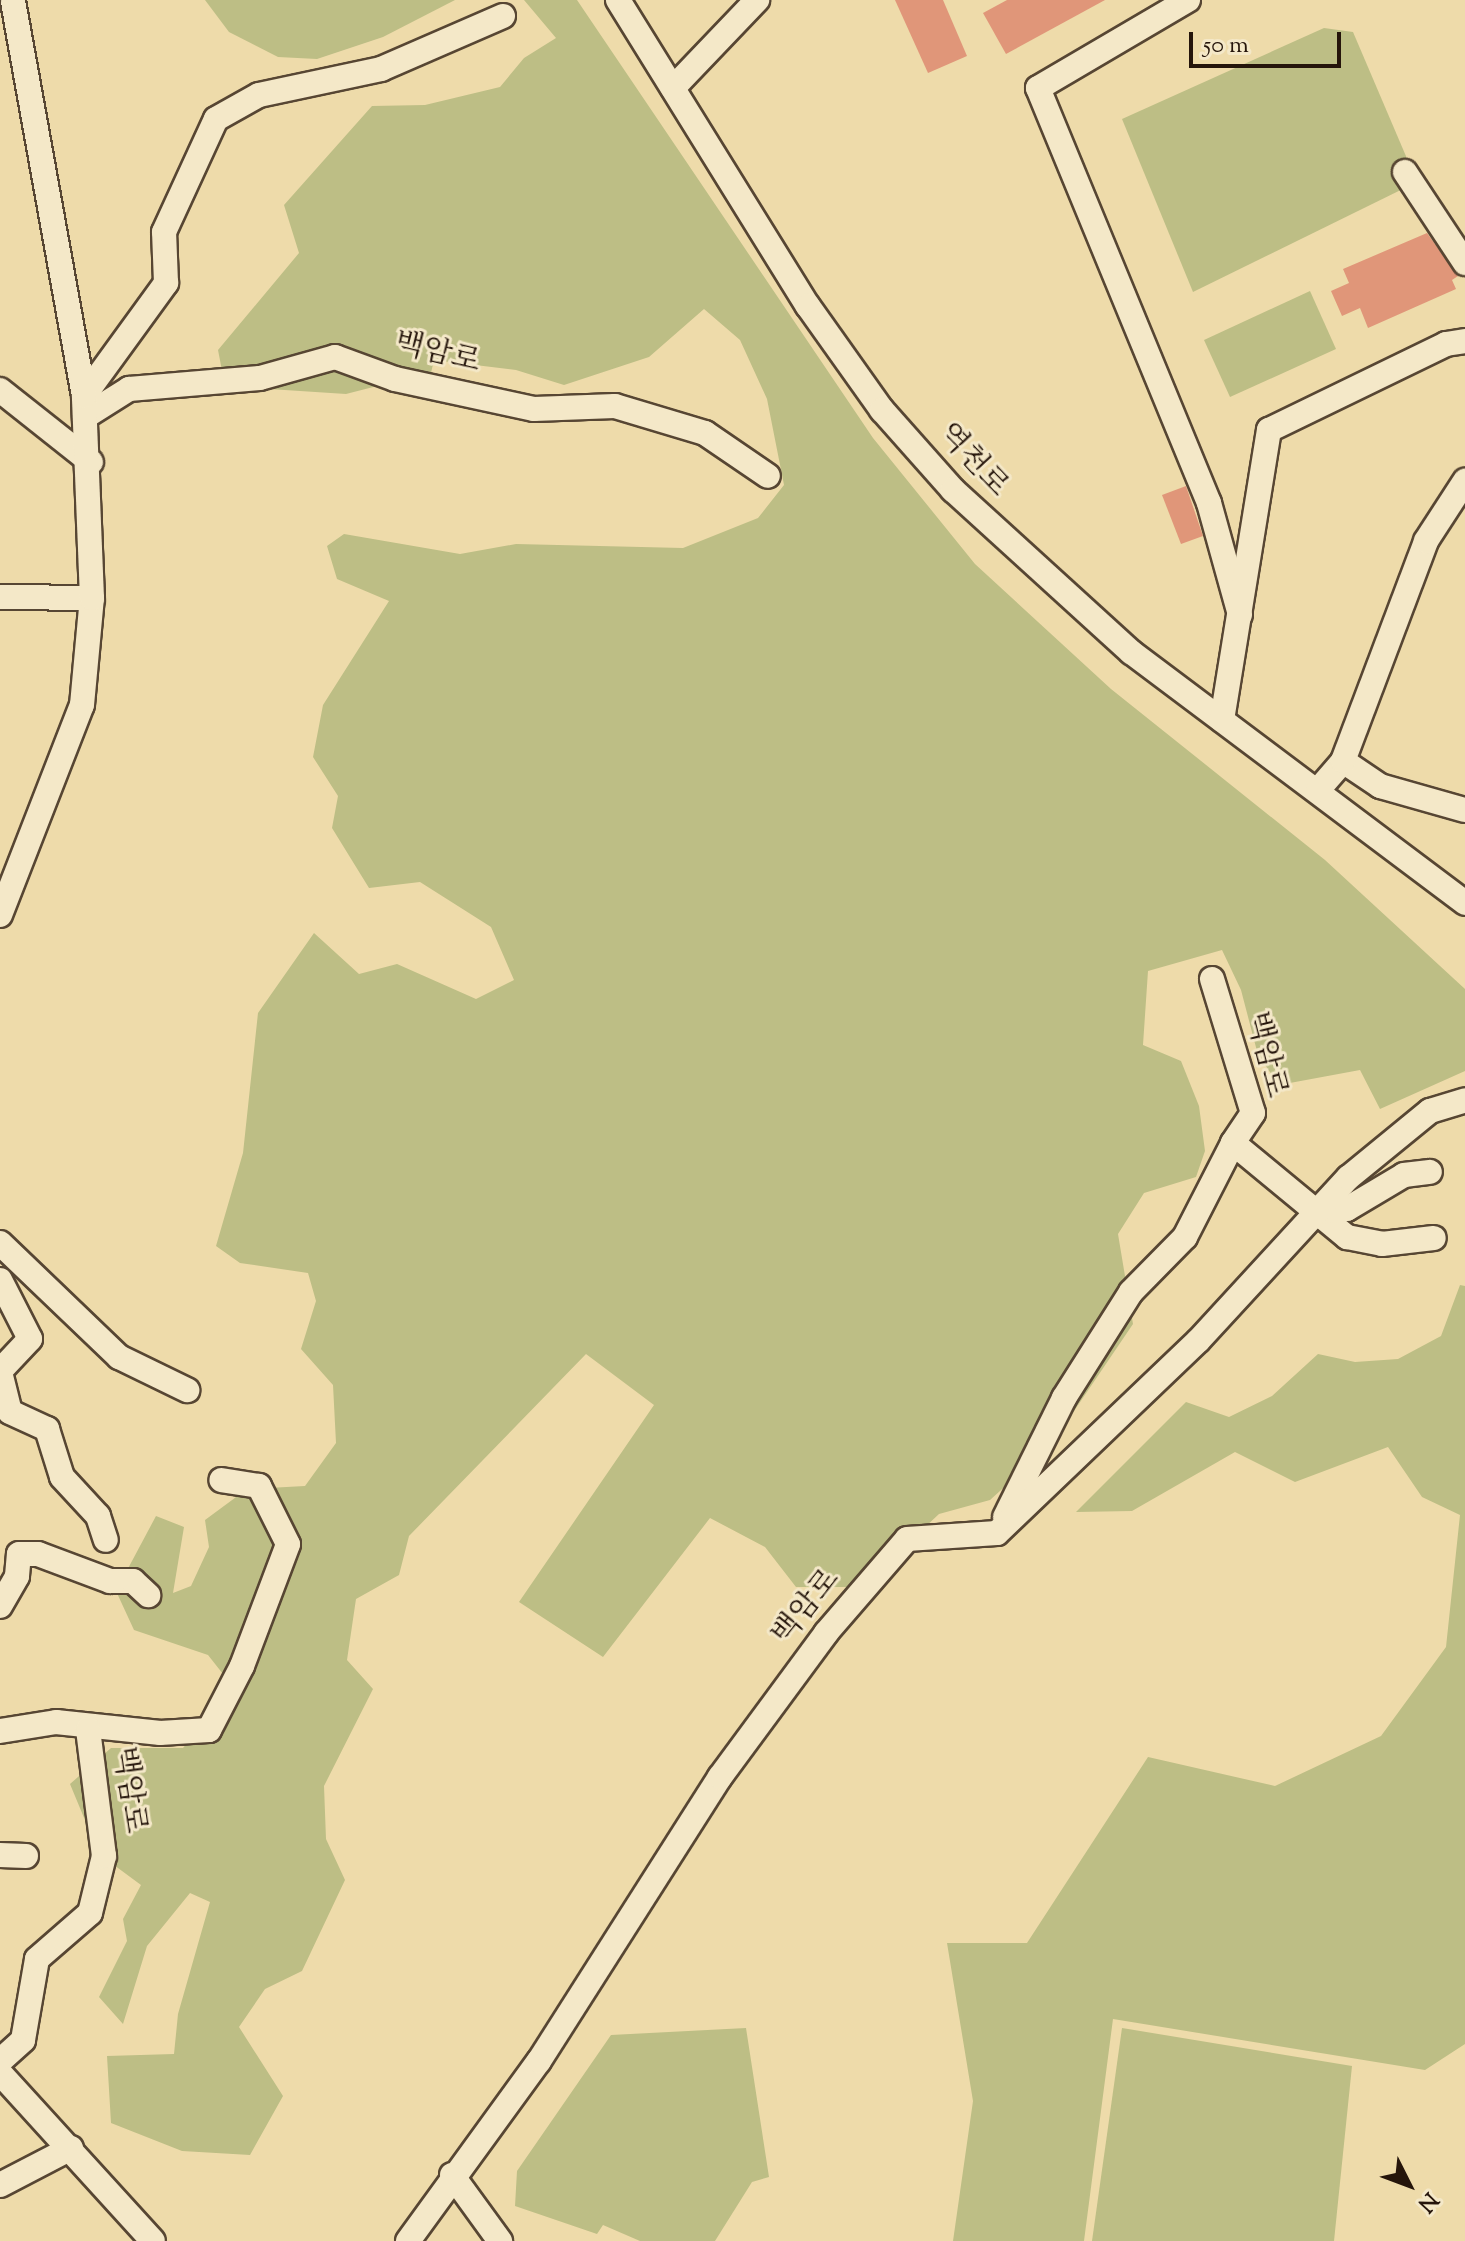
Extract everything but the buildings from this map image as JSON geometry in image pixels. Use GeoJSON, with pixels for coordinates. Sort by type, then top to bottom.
{"type":"FeatureCollection","features":[{"type":"Feature","properties":{"kind":"street"},"geometry":{"type":"LineString","coordinates":[[0,915],[82,705],[92,598],[91,462],[85,406],[13,0]]}},
{"type":"Feature","properties":{"kind":"street","name":"역천로"},"geometry":{"type":"LineString","coordinates":[[618,0],[808,306],[916,449],[1069,601],[1465,903]]}},
{"type":"Feature","properties":{"kind":"street"},"geometry":{"type":"LineString","coordinates":[[673,88],[757,0]]}},
{"type":"Feature","properties":{"kind":"street"},"geometry":{"type":"LineString","coordinates":[[1188,0],[1038,88],[1209,503],[1240,615]]}},
{"type":"Feature","properties":{"kind":"street"},"geometry":{"type":"LineString","coordinates":[[85,406],[166,283],[164,232],[216,119],[259,95],[381,69],[503,16]]}},
{"type":"Feature","properties":{"kind":"street"},"geometry":{"type":"LineString","coordinates":[[1405,172],[1465,263]]}},
{"type":"Feature","properties":{"kind":"street"},"geometry":{"type":"LineString","coordinates":[[1222,720],[1269,430],[1446,344],[1465,341]]}},
{"type":"Feature","properties":{"kind":"street","name":"백암로"},"geometry":{"type":"LineString","coordinates":[[85,406],[129,389],[260,378],[335,357],[395,379],[534,409],[615,406],[705,433],[768,476]]}},
{"type":"Feature","properties":{"kind":"street"},"geometry":{"type":"LineString","coordinates":[[0,390],[91,462]]}},
{"type":"Feature","properties":{"kind":"street"},"geometry":{"type":"LineString","coordinates":[[1318,790],[1343,761],[1426,541],[1465,481]]}},
{"type":"Feature","properties":{"kind":"street"},"geometry":{"type":"LineString","coordinates":[[0,597],[92,598]]}},
{"type":"Feature","properties":{"kind":"street"},"geometry":{"type":"LineString","coordinates":[[1343,761],[1380,786],[1465,810]]}},
{"type":"Feature","properties":{"kind":"street","name":"백암로"},"geometry":{"type":"LineString","coordinates":[[408,2241],[452,2175],[539,2061],[720,1777],[826,1633],[907,1539],[997,1533],[1064,1398],[1131,1292],[1185,1237],[1233,1143],[1253,1113],[1212,979]]}},
{"type":"Feature","properties":{"kind":"street"},"geometry":{"type":"LineString","coordinates":[[997,1533],[1198,1341],[1317,1212],[1430,1111],[1465,1100]]}},
{"type":"Feature","properties":{"kind":"street"},"geometry":{"type":"LineString","coordinates":[[1233,1143],[1347,1237],[1382,1244],[1434,1238]]}},
{"type":"Feature","properties":{"kind":"street"},"geometry":{"type":"LineString","coordinates":[[1317,1212],[1347,1209],[1404,1175],[1430,1172]]}},
{"type":"Feature","properties":{"kind":"street"},"geometry":{"type":"LineString","coordinates":[[0,1243],[119,1357],[187,1390]]}},
{"type":"Feature","properties":{"kind":"street"},"geometry":{"type":"LineString","coordinates":[[0,1280],[30,1339],[0,1371],[10,1412],[47,1429],[62,1477],[98,1516],[106,1540]]}},
{"type":"Feature","properties":{"kind":"street","name":"백암로"},"geometry":{"type":"LineString","coordinates":[[0,1731],[56,1722],[88,1729],[209,1730],[222,1711],[288,1544],[259,1486],[221,1480]]}},
{"type":"Feature","properties":{"kind":"street"},"geometry":{"type":"LineString","coordinates":[[0,1606],[17,1576],[19,1554],[38,1554],[110,1581],[133,1581],[148,1595]]}},
{"type":"Feature","properties":{"kind":"street","name":"백암로"},"geometry":{"type":"LineString","coordinates":[[0,2061],[23,2040],[37,1959],[90,1913],[104,1856],[88,1729]]}},
{"type":"Feature","properties":{"kind":"street"},"geometry":{"type":"LineString","coordinates":[[0,1855],[26,1856]]}},
{"type":"Feature","properties":{"kind":"street"},"geometry":{"type":"LineString","coordinates":[[0,2073],[9,2104],[71,2148],[153,2241]]}},
{"type":"Feature","properties":{"kind":"street"},"geometry":{"type":"LineString","coordinates":[[0,2185],[71,2148]]}},
{"type":"Feature","properties":{"kind":"street"},"geometry":{"type":"LineString","coordinates":[[452,2175],[500,2241]]}},
{"type":"Feature","properties":{"kind":"green space"},"geometry":{"type":"Polygon","coordinates":[[[205,0],[455,0],[383,37],[317,59],[278,57],[229,32],[205,0]]]}},
{"type":"Feature","properties":{"kind":"green space"},"geometry":{"type":"Polygon","coordinates":[[[524,0],[577,0],[873,438],[975,564],[1111,689],[1325,860],[1465,989],[1465,1071],[1380,1109],[1360,1070],[1279,1085],[1258,1055],[1241,990],[1222,950],[1148,971],[1143,1045],[1181,1061],[1199,1106],[1205,1151],[1196,1177],[1144,1193],[1118,1234],[1133,1324],[1051,1445],[990,1500],[939,1514],[861,1587],[796,1587],[765,1547],[710,1518],[603,1657],[519,1602],[654,1405],[586,1354],[409,1536],[399,1575],[356,1599],[347,1660],[373,1689],[324,1786],[326,1839],[345,1880],[302,1971],[265,1989],[239,2027],[283,2096],[250,2155],[182,2151],[111,2123],[107,2056],[174,2054],[178,2014],[210,1902],[190,1893],[147,1946],[123,2024],[99,1997],[127,1941],[123,1919],[141,1885],[99,1854],[70,1784],[111,1748],[183,1748],[234,1688],[208,1655],[134,1630],[116,1591],[156,1516],[184,1527],[173,1593],[191,1586],[209,1547],[205,1520],[247,1489],[305,1486],[336,1443],[333,1385],[301,1349],[316,1301],[308,1273],[240,1263],[216,1246],[243,1153],[258,1013],[314,933],[359,974],[397,964],[476,999],[514,980],[491,927],[420,882],[369,888],[332,828],[338,796],[313,757],[323,705],[389,601],[337,579],[327,546],[344,534],[460,554],[516,544],[683,548],[758,518],[784,485],[767,399],[740,340],[704,309],[649,357],[564,385],[516,370],[434,360],[427,390],[381,385],[346,394],[225,386],[218,350],[299,253],[284,205],[372,106],[425,105],[500,87],[524,58],[556,38],[524,0]]]}},
{"type":"Feature","properties":{"kind":"green space"},"geometry":{"type":"Polygon","coordinates":[[[1324,28],[1353,32],[1417,182],[1193,292],[1122,119],[1324,28]]]}},
{"type":"Feature","properties":{"kind":"green space"},"geometry":{"type":"Polygon","coordinates":[[[1310,291],[1336,349],[1230,397],[1204,340],[1310,291]]]}},
{"type":"Feature","properties":{"kind":"green space"},"geometry":{"type":"Polygon","coordinates":[[[1460,1285],[1465,1286],[1465,2044],[1425,2070],[1113,2019],[1084,2241],[953,2241],[973,2101],[947,1943],[1027,1943],[1148,1757],[1275,1786],[1381,1736],[1446,1647],[1460,1515],[1422,1497],[1388,1447],[1295,1482],[1235,1452],[1132,1511],[1076,1512],[1186,1402],[1229,1417],[1272,1396],[1318,1354],[1355,1362],[1398,1359],[1441,1336],[1460,1285]]]}},
{"type":"Feature","properties":{"kind":"green space"},"geometry":{"type":"Polygon","coordinates":[[[746,2028],[769,2177],[752,2182],[715,2241],[640,2241],[603,2225],[597,2234],[515,2206],[517,2171],[611,2035],[746,2028]]]}},
{"type":"Feature","properties":{"kind":"green space"},"geometry":{"type":"Polygon","coordinates":[[[1122,2028],[1352,2066],[1334,2241],[1092,2241],[1122,2028]]]}}]}
